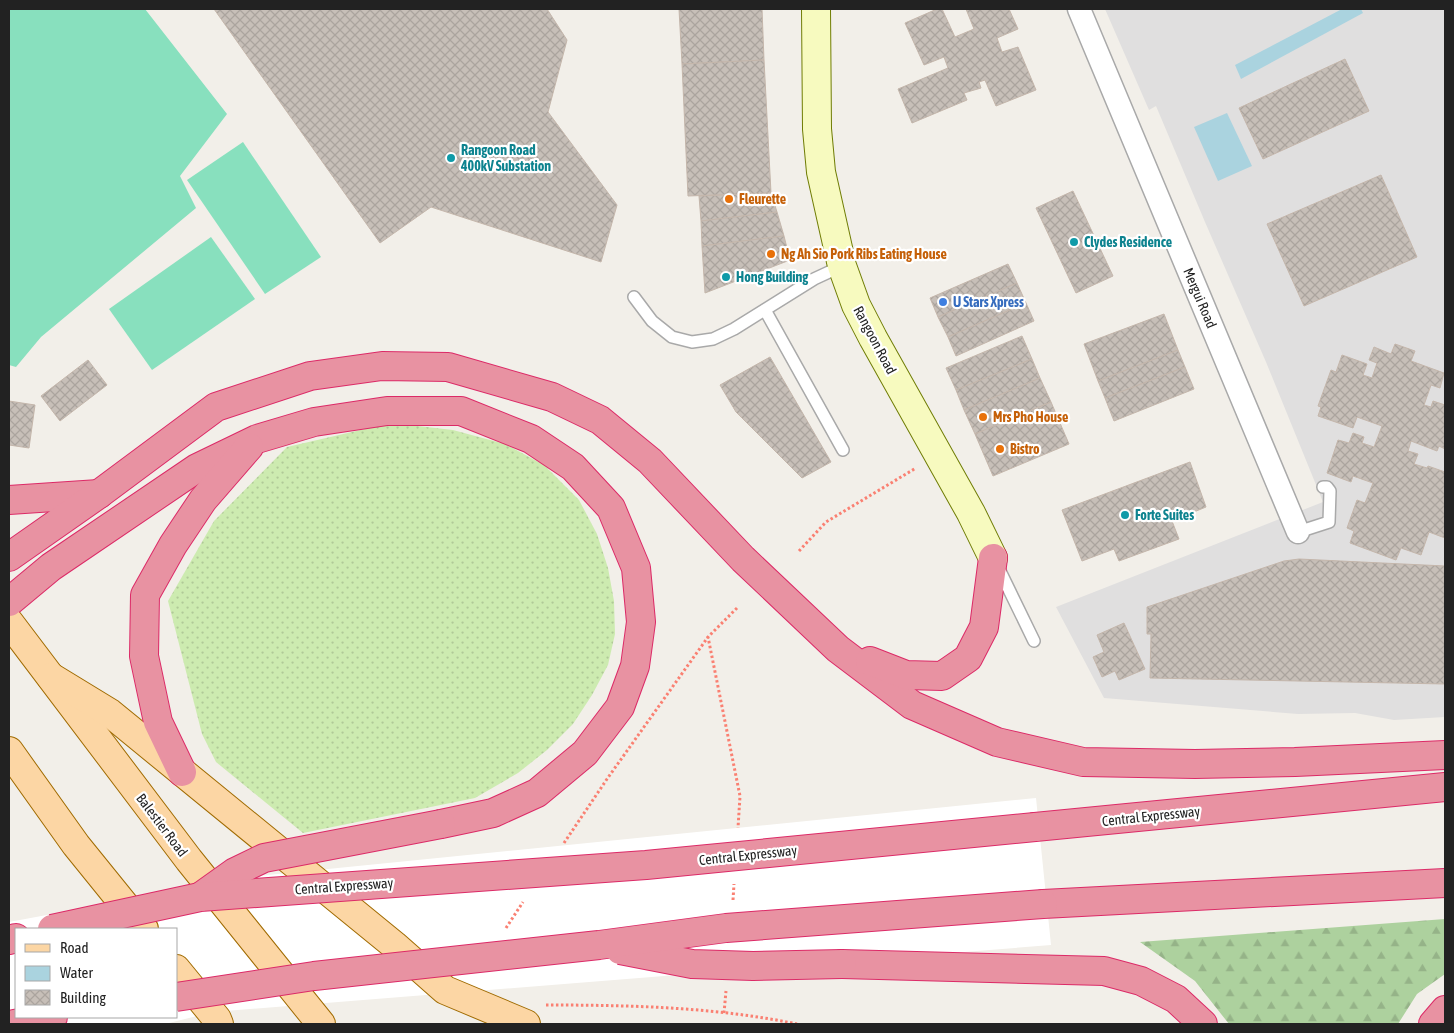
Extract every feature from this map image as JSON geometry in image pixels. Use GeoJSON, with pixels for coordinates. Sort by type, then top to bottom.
{"type":"FeatureCollection","features":[{"type":"Feature","properties":{"kind":"highway"},"geometry":{"type":"LineString","coordinates":[[9,557],[99,494],[216,407],[310,376],[382,366],[448,367],[552,397],[600,420],[650,460],[744,559],[838,649],[912,705],[997,742],[1083,762],[1204,764],[1445,755]]}},
{"type":"Feature","properties":{"kind":"highway"},"geometry":{"type":"LineString","coordinates":[[9,602],[51,567],[197,468],[257,439],[314,422],[387,411],[461,411],[531,440],[574,467],[611,508],[636,568],[641,622],[635,666],[620,707],[585,753],[537,793],[493,813],[264,858],[234,872],[200,897]]}},
{"type":"Feature","properties":{"kind":"highway"},"geometry":{"type":"LineString","coordinates":[[182,772],[158,722],[144,656],[145,595],[172,545],[203,500],[257,439]]}},
{"type":"Feature","properties":{"kind":"highway"},"geometry":{"type":"LineString","coordinates":[[9,500],[99,494]]}},
{"type":"Feature","properties":{"kind":"highway"},"geometry":{"type":"LineString","coordinates":[[838,649],[906,676],[942,676],[968,658],[984,627],[994,558]]}},
{"type":"Feature","properties":{"kind":"highway","name":"Central Expressway"},"geometry":{"type":"LineString","coordinates":[[57,928],[200,897],[646,865],[1445,787]]}},
{"type":"Feature","properties":{"kind":"highway"},"geometry":{"type":"LineString","coordinates":[[178,997],[314,976],[599,945],[726,928],[1043,904],[1445,883]]}},
{"type":"Feature","properties":{"kind":"highway"},"geometry":{"type":"LineString","coordinates":[[599,945],[692,964],[753,966],[842,964],[1104,971],[1142,981],[1176,999],[1203,1024]]}},
{"type":"Feature","properties":{"kind":"highway"},"geometry":{"type":"LineString","coordinates":[[1433,1024],[1445,1010]]}},
{"type":"Feature","properties":{"kind":"highway"},"geometry":{"type":"LineString","coordinates":[[14,1024],[47,1018]]}},
{"type":"Feature","properties":{"kind":"main road","name":"Balestier Road"},"geometry":{"type":"LineString","coordinates":[[9,622],[189,860],[321,1024]]}},
{"type":"Feature","properties":{"kind":"main road"},"geometry":{"type":"LineString","coordinates":[[51,677],[110,713],[394,945],[445,990],[532,1015]]}},
{"type":"Feature","properties":{"kind":"main road"},"geometry":{"type":"LineString","coordinates":[[9,753],[76,845],[143,928]]}},
{"type":"Feature","properties":{"kind":"main road"},"geometry":{"type":"LineString","coordinates":[[178,971],[220,1022]]}},
{"type":"Feature","properties":{"kind":"street","name":"Rangoon Road"},"geometry":{"type":"LineString","coordinates":[[816,9],[817,129],[821,172],[842,266],[856,305],[873,338],[994,558]]}},
{"type":"Feature","properties":{"kind":"street","name":"Mergui Road"},"geometry":{"type":"LineString","coordinates":[[1079,9],[1298,532]]}},
{"type":"Feature","properties":{"kind":"lane"},"geometry":{"type":"LineString","coordinates":[[634,298],[652,321],[672,337],[692,342],[713,339],[734,329],[814,279],[842,266]]}},
{"type":"Feature","properties":{"kind":"lane"},"geometry":{"type":"LineString","coordinates":[[765,310],[843,450]]}},
{"type":"Feature","properties":{"kind":"lane"},"geometry":{"type":"LineString","coordinates":[[1298,532],[1330,522],[1330,491],[1327,487],[1323,487]]}},
{"type":"Feature","properties":{"kind":"lane","name":"Rangoon Road"},"geometry":{"type":"LineString","coordinates":[[994,558],[1034,641]]}},
{"type":"Feature","properties":{"kind":"path"},"geometry":{"type":"LineString","coordinates":[[799,551],[826,522],[938,454]]}},
{"type":"Feature","properties":{"kind":"path"},"geometry":{"type":"LineString","coordinates":[[561,847],[708,637],[737,608]]}},
{"type":"Feature","properties":{"kind":"path"},"geometry":{"type":"LineString","coordinates":[[708,637],[740,796]]}},
{"type":"Feature","properties":{"kind":"path"},"geometry":{"type":"LineString","coordinates":[[505,930],[524,900]]}},
{"type":"Feature","properties":{"kind":"path"},"geometry":{"type":"LineString","coordinates":[[532,1015],[613,1005],[763,1017],[797,1024]]}},
{"type":"Feature","properties":{"kind":"shaded area"},"geometry":{"type":"Polygon","coordinates":[[[1105,9],[1445,9],[1445,717],[1394,720],[1355,713],[1298,714],[1104,698],[1056,607],[1323,502],[1266,362],[1156,106],[1149,110],[1105,9]]]}},
{"type":"Feature","properties":{"kind":"green space"},"geometry":{"type":"Polygon","coordinates":[[[9,9],[145,9],[227,114],[180,176],[196,208],[41,337],[16,367],[9,365],[9,9]]]}},
{"type":"Feature","properties":{"kind":"green space"},"geometry":{"type":"Polygon","coordinates":[[[243,142],[321,257],[265,294],[187,180],[243,142]]]}},
{"type":"Feature","properties":{"kind":"green space"},"geometry":{"type":"Polygon","coordinates":[[[211,237],[255,299],[152,370],[109,309],[211,237]]]}},
{"type":"Feature","properties":{"kind":"green space"},"geometry":{"type":"Polygon","coordinates":[[[391,423],[453,430],[505,444],[544,465],[579,500],[597,534],[608,568],[614,601],[615,634],[608,665],[592,695],[573,724],[547,750],[518,773],[475,798],[303,833],[216,762],[202,734],[168,601],[214,521],[287,447],[391,423]]]}},
{"type":"Feature","properties":{"kind":"green space"},"geometry":{"type":"Polygon","coordinates":[[[1445,919],[1445,974],[1417,994],[1398,1024],[1229,1024],[1195,981],[1140,942],[1445,919]]]}},
{"type":"Feature","properties":{"kind":"water"},"geometry":{"type":"Polygon","coordinates":[[[1342,9],[1361,9],[1363,13],[1241,79],[1235,65],[1342,9]]]}},
{"type":"Feature","properties":{"kind":"water"},"geometry":{"type":"Polygon","coordinates":[[[1227,113],[1252,166],[1218,181],[1194,127],[1227,113]]]}},
{"type":"Feature","properties":{"kind":"pier"},"geometry":{"type":"Polygon","coordinates":[[[1036,798],[1051,945],[213,1012],[165,1024],[9,1024],[9,922],[258,876],[1036,798]]]}},
{"type":"Feature","properties":{"kind":"building","name":"Rangoon Road 400kV Substation"},"geometry":{"type":"Polygon","coordinates":[[[214,9],[547,9],[567,40],[548,112],[617,205],[601,262],[431,207],[380,243],[214,9]]]}},
{"type":"Feature","properties":{"kind":"building"},"geometry":{"type":"Polygon","coordinates":[[[679,9],[762,9],[764,60],[682,64],[679,9]]]}},
{"type":"Feature","properties":{"kind":"building"},"geometry":{"type":"Polygon","coordinates":[[[937,9],[942,9],[955,37],[974,29],[966,9],[1009,9],[1018,29],[997,38],[1002,52],[1018,47],[1036,90],[996,106],[985,80],[979,82],[981,88],[964,93],[967,100],[912,123],[898,89],[948,68],[944,57],[924,65],[905,23],[937,9]]]}},
{"type":"Feature","properties":{"kind":"building"},"geometry":{"type":"Polygon","coordinates":[[[1345,59],[1369,111],[1263,159],[1239,108],[1345,59]]]}},
{"type":"Feature","properties":{"kind":"building"},"geometry":{"type":"Polygon","coordinates":[[[764,60],[771,193],[688,196],[682,64],[764,60]]]}},
{"type":"Feature","properties":{"kind":"building"},"geometry":{"type":"Polygon","coordinates":[[[1381,175],[1417,257],[1304,306],[1267,224],[1381,175]]]}},
{"type":"Feature","properties":{"kind":"building","name":"Clydes Residence"},"geometry":{"type":"Polygon","coordinates":[[[1073,191],[1113,276],[1076,293],[1036,208],[1073,191]]]}},
{"type":"Feature","properties":{"kind":"building"},"geometry":{"type":"Polygon","coordinates":[[[771,193],[777,212],[701,221],[699,196],[771,193]]]}},
{"type":"Feature","properties":{"kind":"building","name":"Hong Building"},"geometry":{"type":"Polygon","coordinates":[[[777,212],[784,236],[702,246],[701,221],[777,212]]]}},
{"type":"Feature","properties":{"kind":"building","name":"Hong Building"},"geometry":{"type":"Polygon","coordinates":[[[784,236],[790,260],[705,293],[702,246],[784,236]]]}},
{"type":"Feature","properties":{"kind":"building"},"geometry":{"type":"Polygon","coordinates":[[[1008,264],[1017,283],[938,317],[930,298],[1008,264]]]}},
{"type":"Feature","properties":{"kind":"building"},"geometry":{"type":"Polygon","coordinates":[[[1017,283],[1026,303],[948,337],[938,317],[1017,283]]]}},
{"type":"Feature","properties":{"kind":"building"},"geometry":{"type":"Polygon","coordinates":[[[1026,303],[1034,321],[956,356],[948,337],[1026,303]]]}},
{"type":"Feature","properties":{"kind":"building"},"geometry":{"type":"Polygon","coordinates":[[[1164,314],[1178,350],[1098,381],[1084,344],[1164,314]]]}},
{"type":"Feature","properties":{"kind":"building"},"geometry":{"type":"Polygon","coordinates":[[[1022,336],[1032,359],[956,390],[946,368],[1022,336]]]}},
{"type":"Feature","properties":{"kind":"building"},"geometry":{"type":"Polygon","coordinates":[[[1395,344],[1415,351],[1411,361],[1444,373],[1440,388],[1431,385],[1424,405],[1431,407],[1433,401],[1445,405],[1445,449],[1439,446],[1437,451],[1411,441],[1408,451],[1418,454],[1414,464],[1427,468],[1428,466],[1445,472],[1445,538],[1429,532],[1421,555],[1401,548],[1396,560],[1350,543],[1354,531],[1347,528],[1357,500],[1365,503],[1373,483],[1353,476],[1351,482],[1327,473],[1338,440],[1349,443],[1353,433],[1364,437],[1362,443],[1374,447],[1382,426],[1357,417],[1353,428],[1318,416],[1321,407],[1318,406],[1331,370],[1336,372],[1342,355],[1367,364],[1363,375],[1372,378],[1377,363],[1369,360],[1374,347],[1391,354],[1395,344]]]}},
{"type":"Feature","properties":{"kind":"building"},"geometry":{"type":"Polygon","coordinates":[[[1178,350],[1185,367],[1105,398],[1098,381],[1178,350]]]}},
{"type":"Feature","properties":{"kind":"building"},"geometry":{"type":"Polygon","coordinates":[[[770,357],[831,462],[802,478],[736,412],[720,385],[770,357]]]}},
{"type":"Feature","properties":{"kind":"building"},"geometry":{"type":"Polygon","coordinates":[[[1032,359],[1040,378],[964,410],[956,390],[1032,359]]]}},
{"type":"Feature","properties":{"kind":"building"},"geometry":{"type":"Polygon","coordinates":[[[88,360],[107,385],[60,421],[41,396],[88,360]]]}},
{"type":"Feature","properties":{"kind":"building"},"geometry":{"type":"Polygon","coordinates":[[[1185,367],[1194,389],[1114,421],[1105,398],[1185,367]]]}},
{"type":"Feature","properties":{"kind":"building"},"geometry":{"type":"Polygon","coordinates":[[[1040,378],[1051,402],[975,434],[964,410],[1040,378]]]}},
{"type":"Feature","properties":{"kind":"building"},"geometry":{"type":"Polygon","coordinates":[[[9,401],[35,405],[29,448],[9,445],[9,401]]]}},
{"type":"Feature","properties":{"kind":"building"},"geometry":{"type":"Polygon","coordinates":[[[1051,402],[1069,444],[993,476],[975,434],[1051,402]]]}},
{"type":"Feature","properties":{"kind":"building","name":"Forte Suites"},"geometry":{"type":"Polygon","coordinates":[[[1190,462],[1206,507],[1172,521],[1179,539],[1119,561],[1114,549],[1082,561],[1062,510],[1190,462]]]}},
{"type":"Feature","properties":{"kind":"building"},"geometry":{"type":"Polygon","coordinates":[[[1299,559],[1445,566],[1445,684],[1150,678],[1151,634],[1147,634],[1147,607],[1284,561],[1299,559]]]}},
{"type":"Feature","properties":{"kind":"building"},"geometry":{"type":"Polygon","coordinates":[[[1124,623],[1145,669],[1119,680],[1115,671],[1102,677],[1093,657],[1104,652],[1097,635],[1124,623]]]}},
{"type":"Feature","properties":{"kind":"place","name":"Rangoon Road 400kV Substation"},"geometry":{"type":"Point","coordinates":[451,158]}},
{"type":"Feature","properties":{"kind":"place","name":"Fleurette"},"geometry":{"type":"Point","coordinates":[729,199]}},
{"type":"Feature","properties":{"kind":"place","name":"Clydes Residence"},"geometry":{"type":"Point","coordinates":[1074,242]}},
{"type":"Feature","properties":{"kind":"place","name":"Ng Ah Sio Pork Ribs Eating House"},"geometry":{"type":"Point","coordinates":[771,254]}},
{"type":"Feature","properties":{"kind":"place","name":"Hong Building"},"geometry":{"type":"Point","coordinates":[726,277]}},
{"type":"Feature","properties":{"kind":"place","name":"U Stars Xpress"},"geometry":{"type":"Point","coordinates":[943,302]}},
{"type":"Feature","properties":{"kind":"place","name":"Mrs Pho House"},"geometry":{"type":"Point","coordinates":[983,417]}},
{"type":"Feature","properties":{"kind":"place","name":"Bistro"},"geometry":{"type":"Point","coordinates":[1000,449]}},
{"type":"Feature","properties":{"kind":"place","name":"Forte Suites"},"geometry":{"type":"Point","coordinates":[1125,515]}}]}
